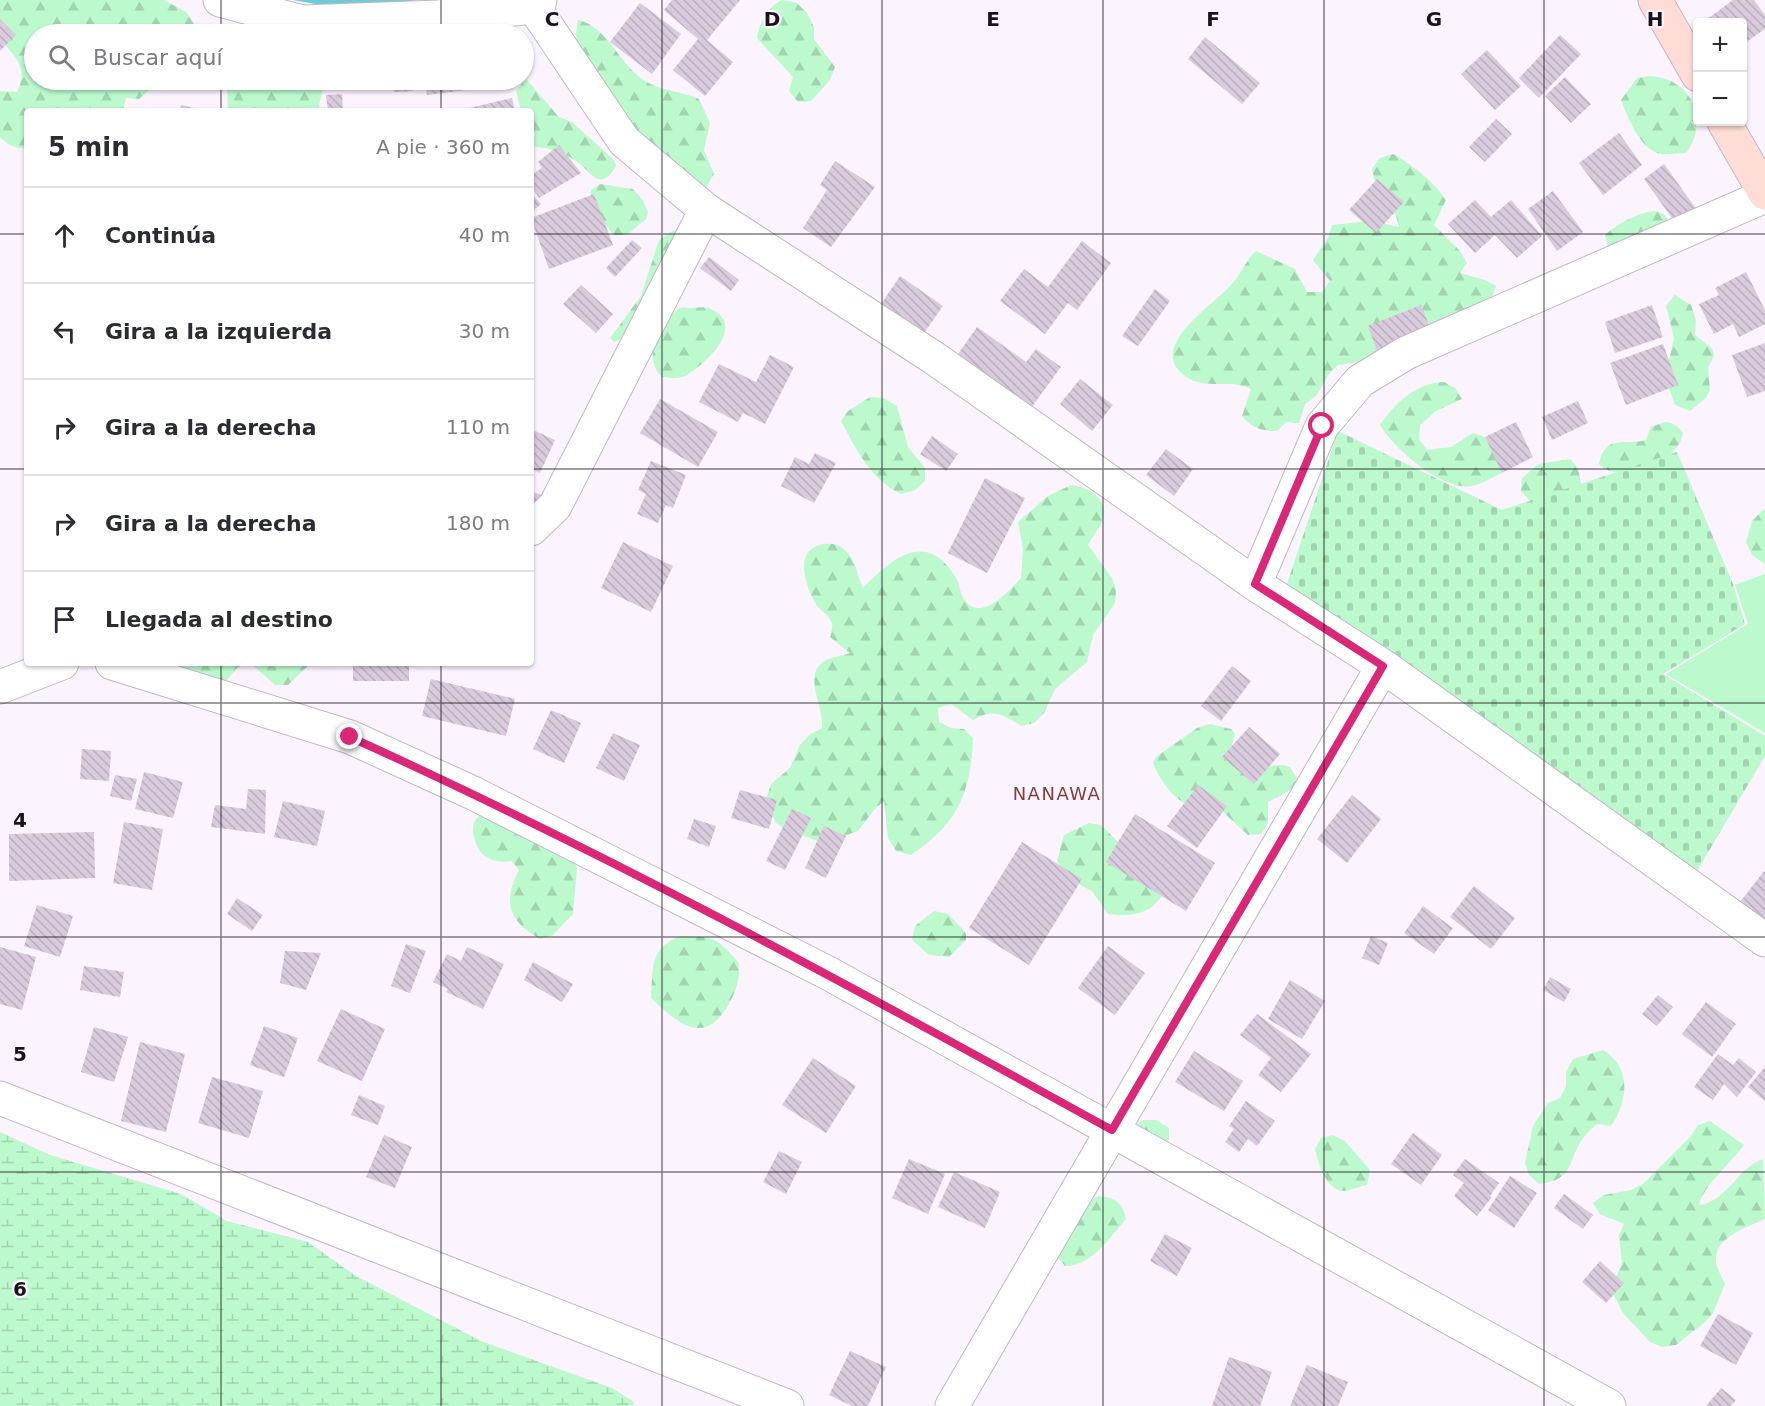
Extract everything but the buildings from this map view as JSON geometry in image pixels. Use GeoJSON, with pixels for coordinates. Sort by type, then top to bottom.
{"type":"FeatureCollection","features":[{"type":"Feature","properties":{"kind":"street"},"geometry":{"type":"LineString","coordinates":[[220,0],[302,22],[438,17],[537,4],[624,141],[706,210],[934,358],[1255,584],[1383,666],[1765,940]]}},
{"type":"Feature","properties":{"kind":"street"},"geometry":{"type":"LineString","coordinates":[[1655,0],[1696,72]]}},
{"type":"Feature","properties":{"kind":"street"},"geometry":{"type":"LineString","coordinates":[[1255,584],[1322,426],[1360,381],[1406,353],[1765,194],[1726,126]]}},
{"type":"Feature","properties":{"kind":"street"},"geometry":{"type":"LineString","coordinates":[[534,526],[555,506],[706,210]]}},
{"type":"Feature","properties":{"kind":"street"},"geometry":{"type":"LineString","coordinates":[[0,687],[54,666]]}},
{"type":"Feature","properties":{"kind":"street"},"geometry":{"type":"LineString","coordinates":[[122,666],[350,737],[473,793],[828,973],[1609,1406]]}},
{"type":"Feature","properties":{"kind":"street"},"geometry":{"type":"LineString","coordinates":[[952,1406],[1383,666]]}},
{"type":"Feature","properties":{"kind":"street"},"geometry":{"type":"LineString","coordinates":[[0,1098],[787,1406]]}},
{"type":"Feature","properties":{"kind":"green space"},"geometry":{"type":"Polygon","coordinates":[[[0,0],[164,0],[186,12],[194,23],[24,24],[24,90],[149,90],[139,99],[126,98],[124,108],[24,108],[24,148],[15,147],[0,137],[0,91],[17,92],[22,77],[16,58],[0,40],[0,0]]]}},
{"type":"Feature","properties":{"kind":"green space"},"geometry":{"type":"Polygon","coordinates":[[[782,0],[797,3],[807,13],[814,27],[814,39],[835,67],[830,80],[811,101],[798,102],[789,91],[793,77],[757,38],[765,16],[782,0]]]}},
{"type":"Feature","properties":{"kind":"green space"},"geometry":{"type":"Polygon","coordinates":[[[578,20],[588,24],[605,37],[633,72],[642,79],[656,86],[699,99],[710,123],[704,150],[714,174],[700,198],[688,203],[580,60],[576,33],[578,20]]]}},
{"type":"Feature","properties":{"kind":"green space"},"geometry":{"type":"Polygon","coordinates":[[[1650,76],[1676,84],[1693,103],[1693,126],[1697,127],[1686,153],[1661,154],[1641,140],[1621,100],[1637,78],[1650,76]]]}},
{"type":"Feature","properties":{"kind":"green space"},"geometry":{"type":"Polygon","coordinates":[[[534,88],[559,117],[572,122],[614,160],[616,166],[611,174],[602,180],[598,179],[564,154],[535,147],[534,108],[520,108],[516,91],[534,88]]]}},
{"type":"Feature","properties":{"kind":"green space"},"geometry":{"type":"Polygon","coordinates":[[[227,90],[323,90],[320,108],[228,108],[227,90]]]}},
{"type":"Feature","properties":{"kind":"green space"},"geometry":{"type":"Polygon","coordinates":[[[1393,154],[1422,174],[1446,200],[1434,225],[1460,251],[1467,263],[1460,273],[1485,280],[1496,286],[1483,320],[1386,329],[1375,351],[1365,361],[1338,365],[1329,374],[1316,396],[1305,404],[1299,423],[1286,422],[1277,431],[1253,426],[1242,416],[1251,389],[1235,384],[1201,383],[1185,376],[1175,365],[1173,352],[1178,340],[1187,327],[1232,284],[1256,251],[1295,269],[1307,292],[1322,292],[1330,281],[1313,260],[1328,238],[1332,225],[1372,221],[1399,227],[1396,215],[1378,195],[1372,169],[1380,158],[1393,154]]]}},
{"type":"Feature","properties":{"kind":"green space"},"geometry":{"type":"Polygon","coordinates":[[[600,184],[633,189],[642,199],[648,212],[646,219],[627,235],[614,235],[598,215],[592,203],[591,190],[600,184]]]}},
{"type":"Feature","properties":{"kind":"green space"},"geometry":{"type":"Polygon","coordinates":[[[1655,211],[1665,216],[1669,226],[1608,248],[1605,235],[1610,231],[1635,216],[1655,211]]]}},
{"type":"Feature","properties":{"kind":"green space"},"geometry":{"type":"Polygon","coordinates":[[[674,230],[681,230],[628,336],[614,342],[610,338],[641,296],[659,240],[674,230]]]}},
{"type":"Feature","properties":{"kind":"green space"},"geometry":{"type":"Polygon","coordinates":[[[1675,295],[1691,305],[1696,320],[1695,335],[1712,348],[1714,356],[1708,367],[1710,390],[1706,398],[1690,411],[1675,405],[1668,386],[1668,365],[1674,338],[1666,306],[1675,295]]]}},
{"type":"Feature","properties":{"kind":"green space"},"geometry":{"type":"Polygon","coordinates":[[[683,307],[711,309],[721,316],[725,325],[724,335],[711,355],[693,371],[680,378],[662,377],[653,359],[655,338],[666,319],[683,307]]]}},
{"type":"Feature","properties":{"kind":"green space"},"geometry":{"type":"Polygon","coordinates":[[[1444,382],[1455,388],[1462,399],[1436,411],[1420,425],[1419,439],[1427,450],[1451,447],[1473,433],[1485,437],[1506,459],[1502,473],[1483,483],[1460,486],[1433,475],[1407,456],[1380,425],[1399,402],[1415,390],[1444,382]]]}},
{"type":"Feature","properties":{"kind":"green space"},"geometry":{"type":"Polygon","coordinates":[[[870,397],[883,398],[897,406],[908,447],[925,468],[925,481],[915,490],[901,494],[881,481],[865,463],[841,421],[848,411],[870,397]]]}},
{"type":"Feature","properties":{"kind":"green space"},"geometry":{"type":"Polygon","coordinates":[[[1665,422],[1675,425],[1683,432],[1680,443],[1661,461],[1635,472],[1621,473],[1599,464],[1602,454],[1611,444],[1646,440],[1651,427],[1665,422]]]}},
{"type":"Feature","properties":{"kind":"green space"},"geometry":{"type":"Polygon","coordinates":[[[1338,431],[1502,510],[1677,452],[1733,584],[1745,624],[1663,674],[1765,736],[1765,756],[1687,888],[1279,608],[1338,431]]]}},
{"type":"Feature","properties":{"kind":"green space"},"geometry":{"type":"Polygon","coordinates":[[[1570,459],[1578,468],[1581,484],[1539,510],[1521,491],[1522,478],[1539,464],[1570,459]]]}},
{"type":"Feature","properties":{"kind":"green space"},"geometry":{"type":"Polygon","coordinates":[[[1071,485],[1090,491],[1103,505],[1103,519],[1088,545],[1112,578],[1116,590],[1115,603],[1093,635],[1087,662],[1055,689],[1044,713],[1034,723],[1021,726],[1009,718],[992,713],[973,720],[951,704],[938,708],[939,722],[951,728],[964,729],[973,738],[972,757],[965,791],[951,819],[911,855],[896,851],[888,838],[884,801],[858,831],[823,843],[785,829],[775,822],[767,796],[771,784],[790,768],[800,745],[809,735],[822,728],[814,684],[817,668],[826,660],[850,653],[830,637],[832,623],[816,604],[811,593],[804,567],[808,552],[824,544],[840,546],[852,558],[863,588],[898,558],[922,551],[945,563],[956,578],[962,596],[971,606],[986,607],[1002,597],[1021,578],[1023,549],[1018,522],[1048,496],[1071,485]]]}},
{"type":"Feature","properties":{"kind":"green space"},"geometry":{"type":"Polygon","coordinates":[[[1763,510],[1765,511],[1765,564],[1752,555],[1746,542],[1752,521],[1763,510]]]}},
{"type":"Feature","properties":{"kind":"green space"},"geometry":{"type":"Polygon","coordinates":[[[1765,574],[1765,733],[1666,674],[1748,624],[1735,585],[1765,574]]]}},
{"type":"Feature","properties":{"kind":"green space"},"geometry":{"type":"Polygon","coordinates":[[[178,666],[241,666],[221,687],[185,674],[178,666]]]}},
{"type":"Feature","properties":{"kind":"green space"},"geometry":{"type":"Polygon","coordinates":[[[253,666],[308,666],[288,685],[275,685],[253,666]]]}},
{"type":"Feature","properties":{"kind":"green space"},"geometry":{"type":"Polygon","coordinates":[[[1210,724],[1231,729],[1235,734],[1231,748],[1269,766],[1290,767],[1298,780],[1289,791],[1268,802],[1268,823],[1261,834],[1248,835],[1212,802],[1192,805],[1180,800],[1168,789],[1155,769],[1153,763],[1156,757],[1197,728],[1210,724]]]}},
{"type":"Feature","properties":{"kind":"green space"},"geometry":{"type":"Polygon","coordinates":[[[495,800],[570,856],[577,868],[573,914],[553,935],[541,939],[530,933],[515,918],[510,902],[519,870],[512,861],[499,861],[484,856],[474,838],[475,821],[495,800]]]}},
{"type":"Feature","properties":{"kind":"green space"},"geometry":{"type":"Polygon","coordinates":[[[1089,823],[1101,825],[1165,889],[1156,904],[1134,914],[1108,914],[1092,891],[1067,878],[1057,861],[1064,835],[1089,823]]]}},
{"type":"Feature","properties":{"kind":"green space"},"geometry":{"type":"Polygon","coordinates":[[[934,911],[948,914],[966,933],[966,940],[949,957],[929,955],[912,940],[915,926],[934,911]]]}},
{"type":"Feature","properties":{"kind":"green space"},"geometry":{"type":"Polygon","coordinates":[[[681,936],[714,940],[720,943],[739,963],[738,981],[733,996],[718,1019],[709,1026],[699,1028],[680,1022],[651,998],[653,968],[658,953],[671,941],[681,936]]]}},
{"type":"Feature","properties":{"kind":"green space"},"geometry":{"type":"Polygon","coordinates":[[[1603,1050],[1612,1057],[1623,1075],[1624,1096],[1617,1117],[1611,1126],[1597,1124],[1586,1134],[1565,1174],[1551,1182],[1539,1184],[1529,1175],[1525,1163],[1533,1126],[1548,1103],[1560,1098],[1566,1086],[1566,1072],[1573,1059],[1603,1050]]]}},
{"type":"Feature","properties":{"kind":"green space"},"geometry":{"type":"Polygon","coordinates":[[[1143,1120],[1156,1120],[1169,1128],[1169,1139],[1161,1148],[1127,1131],[1143,1120]]]}},
{"type":"Feature","properties":{"kind":"green space"},"geometry":{"type":"Polygon","coordinates":[[[1710,1121],[1744,1145],[1706,1190],[1699,1205],[1718,1197],[1746,1169],[1763,1159],[1765,1219],[1741,1229],[1720,1245],[1716,1264],[1725,1284],[1713,1313],[1676,1345],[1662,1347],[1650,1342],[1623,1313],[1611,1290],[1622,1263],[1619,1236],[1624,1224],[1600,1214],[1593,1203],[1604,1195],[1631,1190],[1643,1184],[1691,1136],[1698,1125],[1710,1121]]]}},
{"type":"Feature","properties":{"kind":"green space"},"geometry":{"type":"Polygon","coordinates":[[[0,1132],[50,1155],[181,1194],[227,1221],[308,1242],[356,1276],[481,1341],[612,1388],[634,1402],[633,1406],[0,1406],[0,1132]]]}},
{"type":"Feature","properties":{"kind":"green space"},"geometry":{"type":"Polygon","coordinates":[[[1333,1135],[1345,1141],[1370,1170],[1367,1185],[1343,1191],[1327,1181],[1315,1149],[1321,1138],[1333,1135]]]}},
{"type":"Feature","properties":{"kind":"green space"},"geometry":{"type":"Polygon","coordinates":[[[1099,1196],[1117,1202],[1126,1219],[1092,1256],[1075,1265],[1065,1266],[1057,1256],[1088,1200],[1099,1196]]]}},
{"type":"Feature","properties":{"kind":"water"},"geometry":{"type":"Polygon","coordinates":[[[293,0],[418,0],[349,10],[293,0]]]}},
{"type":"Feature","properties":{"kind":"district","name":"NANAWA"},"geometry":{"type":"Point","coordinates":[1057,793]}},
{"type":"Feature","properties":{"kind":"route"},"geometry":{"type":"LineString","coordinates":[[350,737],[473,793],[828,973],[1112,1130],[1383,666],[1255,584],[1322,426]]}}]}
